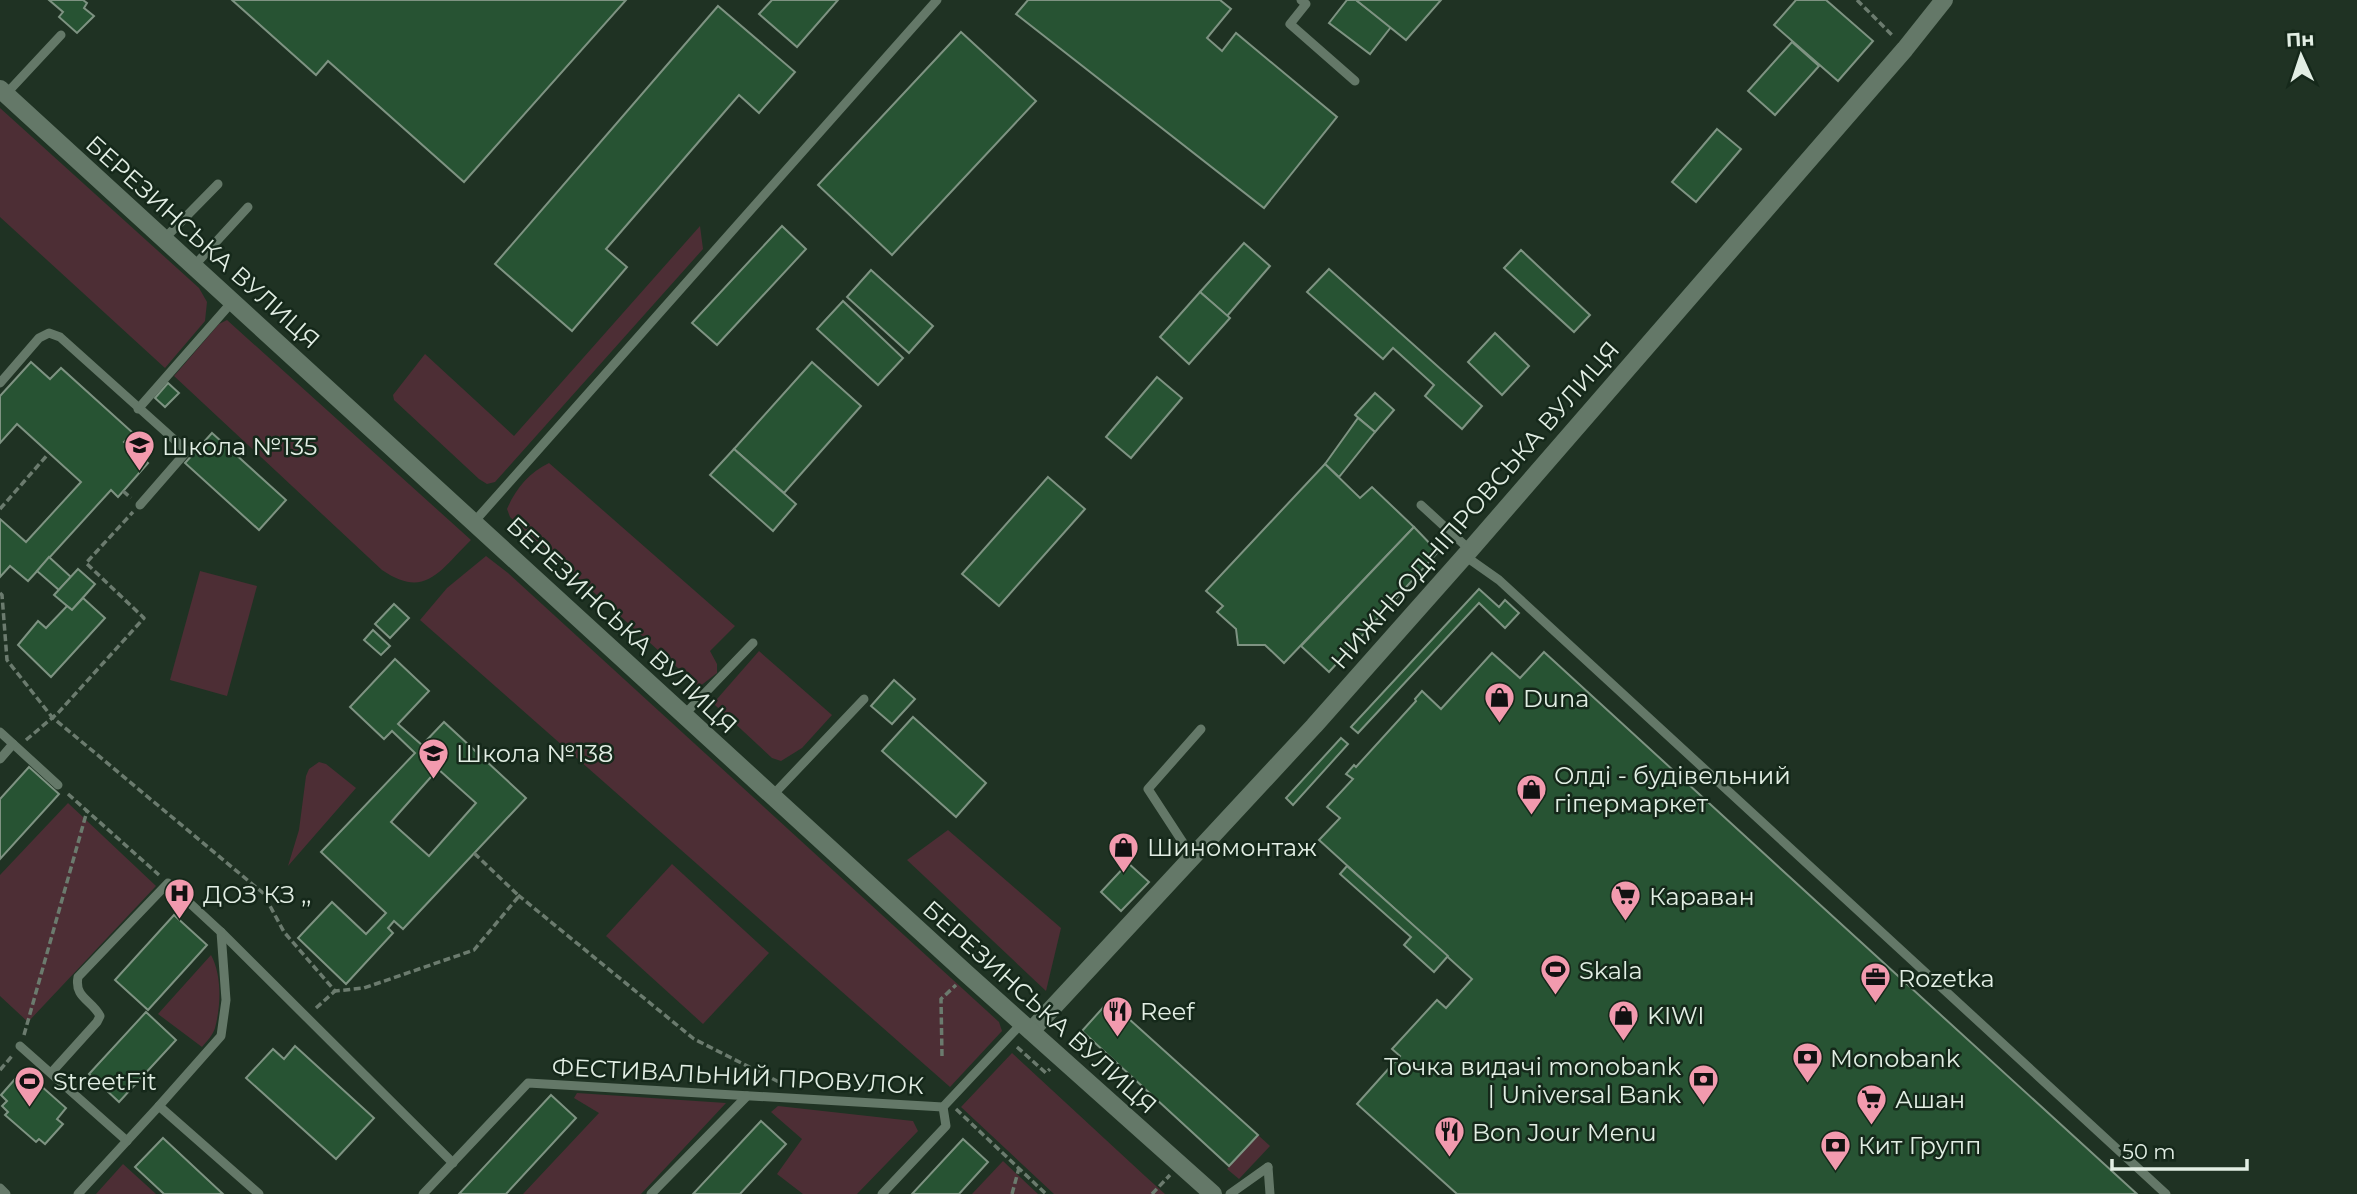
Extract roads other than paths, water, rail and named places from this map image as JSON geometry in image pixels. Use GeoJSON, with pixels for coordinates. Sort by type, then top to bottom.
{"type":"FeatureCollection","features":[{"type":"Feature","properties":{"kind":"street","name":"НИЖНЬОДНІПРОВСЬКА ВУЛИЦЯ"},"geometry":{"type":"LineString","coordinates":[[1026,1027],[1193,858],[1314,726],[1905,49],[1944,0]]}},
{"type":"Feature","properties":{"kind":"street","name":"БЕРЕЗИНСЬКА ВУЛИЦЯ"},"geometry":{"type":"LineString","coordinates":[[3,92],[683,716],[1213,1194]]}},
{"type":"Feature","properties":{"kind":"lane"},"geometry":{"type":"LineString","coordinates":[[474,522],[937,0]]}},
{"type":"Feature","properties":{"kind":"lane"},"geometry":{"type":"LineString","coordinates":[[1301,0],[1306,4],[1290,24],[1355,81]]}},
{"type":"Feature","properties":{"kind":"lane"},"geometry":{"type":"LineString","coordinates":[[3,92],[61,35]]}},
{"type":"Feature","properties":{"kind":"lane"},"geometry":{"type":"LineString","coordinates":[[164,239],[218,184]]}},
{"type":"Feature","properties":{"kind":"lane"},"geometry":{"type":"LineString","coordinates":[[194,266],[248,207]]}},
{"type":"Feature","properties":{"kind":"lane"},"geometry":{"type":"LineString","coordinates":[[138,409],[232,302]]}},
{"type":"Feature","properties":{"kind":"lane"},"geometry":{"type":"LineString","coordinates":[[0,383],[39,338],[49,333],[60,337],[187,451],[140,505]]}},
{"type":"Feature","properties":{"kind":"lane"},"geometry":{"type":"LineString","coordinates":[[1421,505],[1467,553],[2166,1194]]}},
{"type":"Feature","properties":{"kind":"lane"},"geometry":{"type":"LineString","coordinates":[[683,716],[752,642]]}},
{"type":"Feature","properties":{"kind":"lane"},"geometry":{"type":"LineString","coordinates":[[772,796],[864,698]]}},
{"type":"Feature","properties":{"kind":"lane"},"geometry":{"type":"LineString","coordinates":[[1193,858],[1148,789],[1201,729]]}},
{"type":"Feature","properties":{"kind":"lane"},"geometry":{"type":"LineString","coordinates":[[0,732],[58,785]]}},
{"type":"Feature","properties":{"kind":"lane"},"geometry":{"type":"LineString","coordinates":[[0,759],[15,746]]}},
{"type":"Feature","properties":{"kind":"lane"},"geometry":{"type":"LineString","coordinates":[[51,1073],[100,1016],[80,995],[76,987],[78,977],[168,883],[453,1163]]}},
{"type":"Feature","properties":{"kind":"lane"},"geometry":{"type":"LineString","coordinates":[[78,1194],[221,1036],[226,1000],[220,932]]}},
{"type":"Feature","properties":{"kind":"lane","name":"ФЕСТИВАЛЬНИЙ ПРОВУЛОК"},"geometry":{"type":"LineString","coordinates":[[423,1194],[528,1083],[945,1104],[1026,1027]]}},
{"type":"Feature","properties":{"kind":"lane"},"geometry":{"type":"LineString","coordinates":[[20,1046],[127,1141]]}},
{"type":"Feature","properties":{"kind":"lane"},"geometry":{"type":"LineString","coordinates":[[651,1194],[747,1096]]}},
{"type":"Feature","properties":{"kind":"lane"},"geometry":{"type":"LineString","coordinates":[[882,1194],[946,1126],[945,1104]]}},
{"type":"Feature","properties":{"kind":"lane"},"geometry":{"type":"LineString","coordinates":[[159,1106],[258,1194]]}},
{"type":"Feature","properties":{"kind":"lane"},"geometry":{"type":"LineString","coordinates":[[1230,1194],[1268,1167],[1270,1194]]}},
{"type":"Feature","properties":{"kind":"lane"},"geometry":{"type":"LineString","coordinates":[[0,1188],[6,1194]]}},
{"type":"Feature","properties":{"kind":"place","name":"Школа №135"},"geometry":{"type":"Point","coordinates":[139,473]}},
{"type":"Feature","properties":{"kind":"place","name":"Duna"},"geometry":{"type":"Point","coordinates":[1500,725]}},
{"type":"Feature","properties":{"kind":"place","name":"Школа №138"},"geometry":{"type":"Point","coordinates":[433,780]}},
{"type":"Feature","properties":{"kind":"place","name":"Олді - будівельний гіпермаркет"},"geometry":{"type":"Point","coordinates":[1531,816]}},
{"type":"Feature","properties":{"kind":"place","name":"Шиномонтаж"},"geometry":{"type":"Point","coordinates":[1124,874]}},
{"type":"Feature","properties":{"kind":"place","name":"ДОЗ КЗ ,,"},"geometry":{"type":"Point","coordinates":[180,921]}},
{"type":"Feature","properties":{"kind":"place","name":"Караван"},"geometry":{"type":"Point","coordinates":[1626,923]}},
{"type":"Feature","properties":{"kind":"place","name":"Skala"},"geometry":{"type":"Point","coordinates":[1556,997]}},
{"type":"Feature","properties":{"kind":"place","name":"Rozetka"},"geometry":{"type":"Point","coordinates":[1875,1005]}},
{"type":"Feature","properties":{"kind":"place","name":"Reef"},"geometry":{"type":"Point","coordinates":[1117,1038]}},
{"type":"Feature","properties":{"kind":"place","name":"KIWI"},"geometry":{"type":"Point","coordinates":[1624,1042]}},
{"type":"Feature","properties":{"kind":"place","name":"Monobank"},"geometry":{"type":"Point","coordinates":[1807,1085]}},
{"type":"Feature","properties":{"kind":"place","name":"Точка видачі monobank | Universal Bank"},"geometry":{"type":"Point","coordinates":[1704,1107]}},
{"type":"Feature","properties":{"kind":"place","name":"StreetFit"},"geometry":{"type":"Point","coordinates":[30,1108]}},
{"type":"Feature","properties":{"kind":"place","name":"Ашан"},"geometry":{"type":"Point","coordinates":[1872,1126]}},
{"type":"Feature","properties":{"kind":"place","name":"Bon Jour Menu"},"geometry":{"type":"Point","coordinates":[1449,1159]}},
{"type":"Feature","properties":{"kind":"place","name":"Кит Групп"},"geometry":{"type":"Point","coordinates":[1835,1172]}}]}
